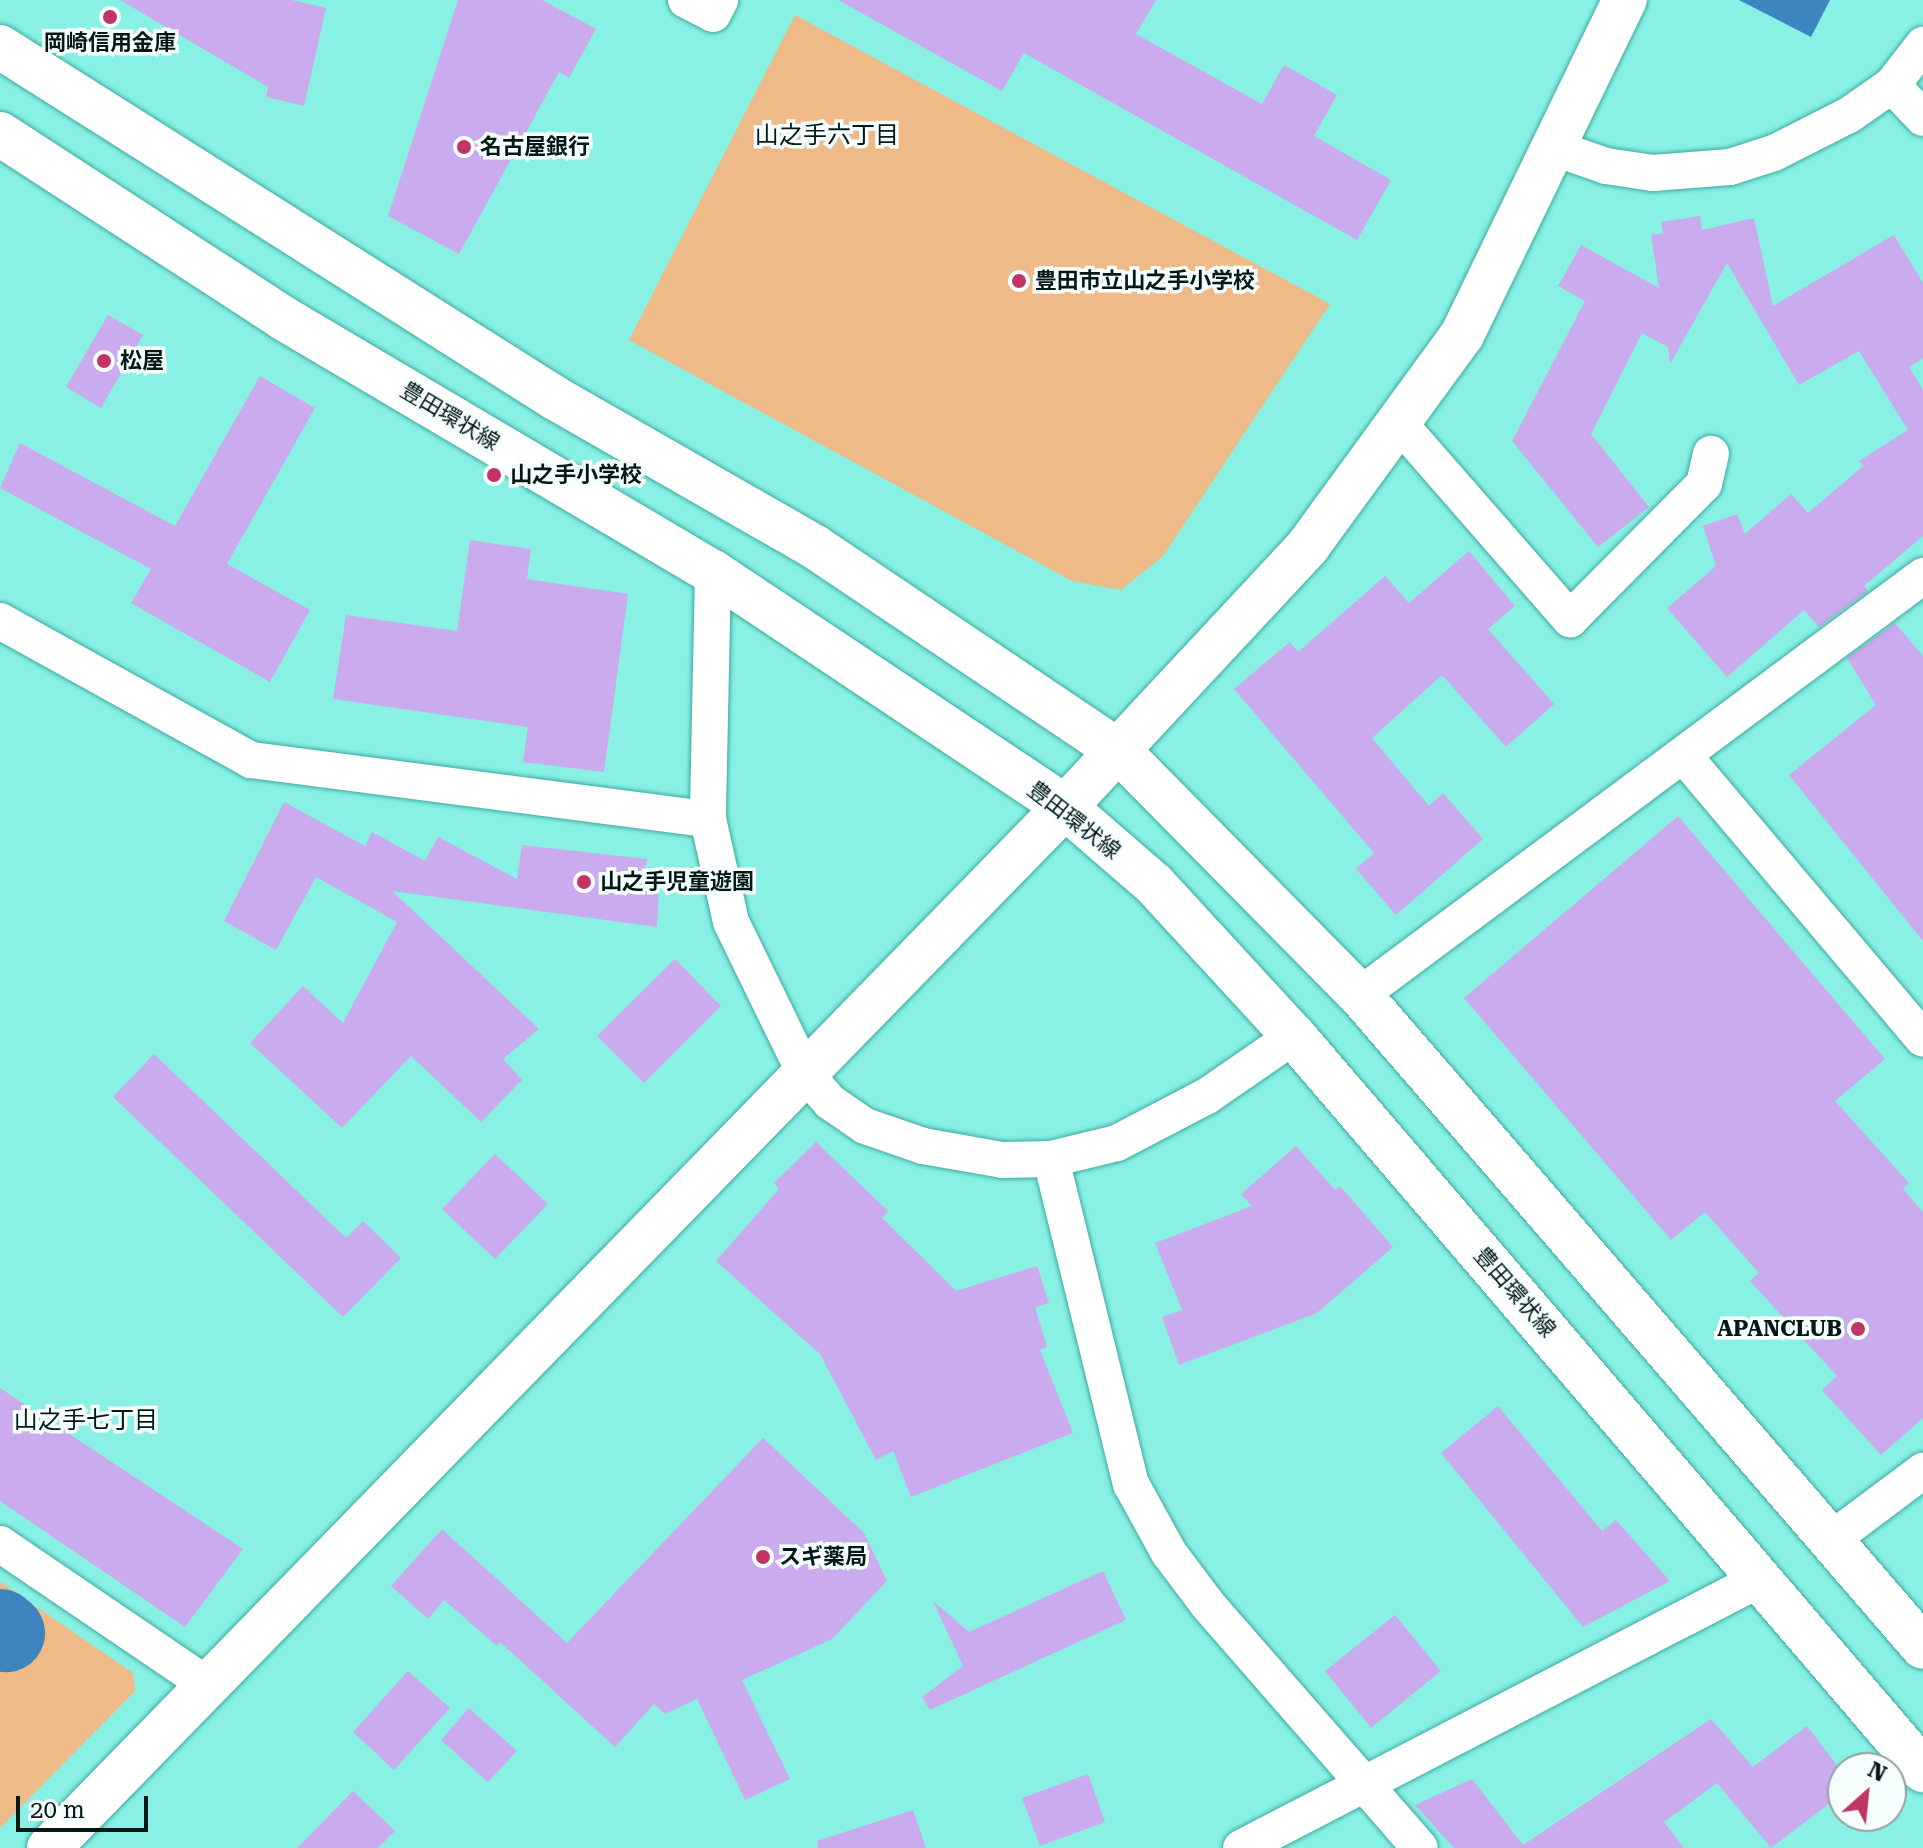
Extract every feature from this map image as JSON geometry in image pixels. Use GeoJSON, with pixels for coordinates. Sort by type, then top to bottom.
{"type":"FeatureCollection","features":[{"type":"Feature","properties":{"kind":"main road"},"geometry":{"type":"LineString","coordinates":[[49,1848],[1065,807],[1298,558],[1462,335],[1557,149],[1625,0]]}},
{"type":"Feature","properties":{"kind":"main road"},"geometry":{"type":"LineString","coordinates":[[0,47],[555,398],[815,547],[1119,751],[1360,995],[1923,1647]]}},
{"type":"Feature","properties":{"kind":"main road","name":"豊田環状線"},"geometry":{"type":"LineString","coordinates":[[0,134],[283,318],[713,572],[1065,807],[1154,884],[1294,1036],[1762,1578],[1923,1770]]}},
{"type":"Feature","properties":{"kind":"street"},"geometry":{"type":"LineString","coordinates":[[686,0],[713,14],[720,0]]}},
{"type":"Feature","properties":{"kind":"street"},"geometry":{"type":"LineString","coordinates":[[1557,149],[1606,166],[1653,173],[1730,167],[1819,132],[1892,85],[1923,45]]}},
{"type":"Feature","properties":{"kind":"street"},"geometry":{"type":"LineString","coordinates":[[1892,85],[1923,118]]}},
{"type":"Feature","properties":{"kind":"street"},"geometry":{"type":"LineString","coordinates":[[1398,422],[1570,619],[1704,484],[1711,454]]}},
{"type":"Feature","properties":{"kind":"street"},"geometry":{"type":"LineString","coordinates":[[713,572],[708,819],[731,922],[804,1072],[830,1102],[865,1126],[973,1156],[1051,1159],[1117,1143],[1207,1096],[1294,1036]]}},
{"type":"Feature","properties":{"kind":"street"},"geometry":{"type":"LineString","coordinates":[[1360,995],[1923,576]]}},
{"type":"Feature","properties":{"kind":"street"},"geometry":{"type":"LineString","coordinates":[[0,621],[251,760],[708,819]]}},
{"type":"Feature","properties":{"kind":"street"},"geometry":{"type":"LineString","coordinates":[[1684,756],[1923,1039]]}},
{"type":"Feature","properties":{"kind":"street"},"geometry":{"type":"LineString","coordinates":[[1051,1159],[1131,1484],[1169,1553],[1208,1605],[1420,1848]]}},
{"type":"Feature","properties":{"kind":"street"},"geometry":{"type":"LineString","coordinates":[[1832,1539],[1923,1471]]}},
{"type":"Feature","properties":{"kind":"street"},"geometry":{"type":"LineString","coordinates":[[0,1544],[206,1684]]}},
{"type":"Feature","properties":{"kind":"street"},"geometry":{"type":"LineString","coordinates":[[1241,1848],[1762,1578]]}},
{"type":"Feature","properties":{"kind":"shaded area"},"geometry":{"type":"Polygon","coordinates":[[[795,15],[1330,304],[1163,556],[1121,590],[1072,581],[629,340],[795,15]]]}},
{"type":"Feature","properties":{"kind":"shaded area"},"geometry":{"type":"Polygon","coordinates":[[[0,1582],[133,1673],[135,1691],[0,1828],[0,1582]]]}},
{"type":"Feature","properties":{"kind":"water"},"geometry":{"type":"Polygon","coordinates":[[[1739,0],[1830,0],[1811,37],[1739,0]]]}},
{"type":"Feature","properties":{"kind":"building"},"geometry":{"type":"Polygon","coordinates":[[[120,0],[292,0],[326,8],[304,106],[266,97],[268,87],[120,0]]]}},
{"type":"Feature","properties":{"kind":"building","name":"名古屋銀行"},"geometry":{"type":"Polygon","coordinates":[[[458,0],[542,0],[596,29],[569,78],[559,72],[459,254],[388,216],[458,0]]]}},
{"type":"Feature","properties":{"kind":"building"},"geometry":{"type":"Polygon","coordinates":[[[838,0],[1156,0],[1136,34],[1262,104],[1284,65],[1337,95],[1314,136],[1391,180],[1357,240],[1024,53],[1002,91],[838,0]]]}},
{"type":"Feature","properties":{"kind":"building"},"geometry":{"type":"Polygon","coordinates":[[[1700,216],[1702,230],[1754,218],[1773,306],[1894,235],[1923,283],[1923,358],[1909,367],[1923,390],[1923,536],[1864,586],[1868,591],[1819,627],[1804,610],[1727,677],[1667,608],[1716,566],[1703,526],[1737,514],[1745,534],[1791,494],[1808,513],[1863,466],[1859,461],[1908,430],[1859,351],[1799,385],[1727,263],[1670,364],[1668,347],[1642,333],[1591,434],[1649,507],[1598,547],[1512,441],[1585,301],[1558,286],[1581,245],[1659,288],[1651,235],[1663,233],[1661,222],[1700,216]]]}},
{"type":"Feature","properties":{"kind":"building","name":"松屋"},"geometry":{"type":"Polygon","coordinates":[[[108,315],[143,335],[101,408],[66,387],[108,315]]]}},
{"type":"Feature","properties":{"kind":"building"},"geometry":{"type":"Polygon","coordinates":[[[260,376],[315,408],[227,564],[310,610],[270,682],[131,603],[151,569],[0,488],[20,443],[175,526],[260,376]]]}},
{"type":"Feature","properties":{"kind":"building"},"geometry":{"type":"Polygon","coordinates":[[[470,540],[531,549],[527,579],[628,594],[604,772],[523,762],[528,727],[333,699],[346,615],[457,631],[470,540]]]}},
{"type":"Feature","properties":{"kind":"building"},"geometry":{"type":"Polygon","coordinates":[[[1469,551],[1515,606],[1488,629],[1554,704],[1506,747],[1442,675],[1372,738],[1429,806],[1443,793],[1483,839],[1396,915],[1356,869],[1374,853],[1234,689],[1290,642],[1298,652],[1385,576],[1409,603],[1469,551]]]}},
{"type":"Feature","properties":{"kind":"building"},"geometry":{"type":"Polygon","coordinates":[[[1895,623],[1923,656],[1923,941],[1789,775],[1876,705],[1847,658],[1895,623]]]}},
{"type":"Feature","properties":{"kind":"building"},"geometry":{"type":"Polygon","coordinates":[[[284,802],[365,846],[372,832],[425,861],[438,837],[517,879],[522,845],[647,859],[644,876],[659,888],[657,927],[392,891],[539,1029],[503,1059],[522,1080],[481,1122],[411,1056],[342,1128],[250,1043],[303,986],[343,1023],[397,922],[316,877],[276,950],[224,921],[284,802]]]}},
{"type":"Feature","properties":{"kind":"building"},"geometry":{"type":"Polygon","coordinates":[[[1678,816],[1885,1059],[1835,1101],[1909,1183],[1903,1189],[1923,1212],[1923,1418],[1881,1455],[1822,1390],[1837,1376],[1750,1281],[1759,1273],[1705,1212],[1671,1240],[1464,998],[1678,816]]]}},
{"type":"Feature","properties":{"kind":"building"},"geometry":{"type":"Polygon","coordinates":[[[675,959],[721,1006],[644,1083],[597,1036],[675,959]]]}},
{"type":"Feature","properties":{"kind":"building"},"geometry":{"type":"Polygon","coordinates":[[[154,1054],[346,1238],[363,1221],[401,1258],[343,1317],[113,1097],[154,1054]]]}},
{"type":"Feature","properties":{"kind":"building"},"geometry":{"type":"Polygon","coordinates":[[[816,1142],[888,1211],[882,1218],[956,1291],[1037,1266],[1049,1303],[1035,1307],[1047,1347],[1040,1350],[1073,1433],[911,1497],[893,1451],[876,1460],[820,1354],[716,1261],[779,1189],[774,1183],[816,1142]]]}},
{"type":"Feature","properties":{"kind":"building"},"geometry":{"type":"Polygon","coordinates":[[[1296,1146],[1335,1190],[1340,1186],[1393,1247],[1317,1313],[1179,1365],[1162,1317],[1182,1310],[1155,1243],[1252,1206],[1241,1194],[1296,1146]]]}},
{"type":"Feature","properties":{"kind":"building"},"geometry":{"type":"Polygon","coordinates":[[[495,1154],[548,1204],[495,1259],[442,1209],[495,1154]]]}},
{"type":"Feature","properties":{"kind":"building"},"geometry":{"type":"Polygon","coordinates":[[[0,1388],[243,1549],[185,1627],[0,1501],[0,1388]]]}},
{"type":"Feature","properties":{"kind":"building"},"geometry":{"type":"Polygon","coordinates":[[[1498,1406],[1602,1531],[1616,1520],[1670,1581],[1583,1627],[1441,1453],[1498,1406]]]}},
{"type":"Feature","properties":{"kind":"building","name":"スギ薬局"},"geometry":{"type":"Polygon","coordinates":[[[763,1438],[864,1533],[887,1581],[832,1639],[742,1680],[790,1779],[745,1800],[697,1699],[665,1714],[654,1704],[615,1747],[500,1642],[497,1646],[444,1600],[428,1619],[391,1586],[442,1529],[567,1643],[763,1438]]]}},
{"type":"Feature","properties":{"kind":"building"},"geometry":{"type":"Polygon","coordinates":[[[1103,1571],[1126,1620],[930,1710],[922,1697],[963,1666],[933,1601],[969,1632],[1103,1571]]]}},
{"type":"Feature","properties":{"kind":"building"},"geometry":{"type":"Polygon","coordinates":[[[1395,1615],[1441,1671],[1371,1728],[1325,1671],[1395,1615]]]}},
{"type":"Feature","properties":{"kind":"building"},"geometry":{"type":"Polygon","coordinates":[[[408,1671],[450,1708],[394,1770],[353,1732],[408,1671]]]}},
{"type":"Feature","properties":{"kind":"building"},"geometry":{"type":"Polygon","coordinates":[[[469,1708],[517,1751],[488,1782],[441,1740],[469,1708]]]}},
{"type":"Feature","properties":{"kind":"building"},"geometry":{"type":"Polygon","coordinates":[[[1711,1719],[1753,1767],[1807,1726],[1827,1752],[1827,1805],[1771,1848],[1717,1783],[1664,1822],[1684,1848],[1454,1848],[1415,1805],[1472,1779],[1523,1845],[1711,1719]]]}},
{"type":"Feature","properties":{"kind":"building"},"geometry":{"type":"Polygon","coordinates":[[[1088,1774],[1105,1822],[1040,1846],[1022,1798],[1088,1774]]]}},
{"type":"Feature","properties":{"kind":"building"},"geometry":{"type":"Polygon","coordinates":[[[353,1791],[395,1831],[378,1848],[297,1848],[353,1791]]]}},
{"type":"Feature","properties":{"kind":"building"},"geometry":{"type":"Polygon","coordinates":[[[913,1810],[926,1848],[818,1848],[817,1841],[913,1810]]]}},
{"type":"Feature","properties":{"kind":"waterway"},"geometry":{"type":"LineString","coordinates":[[0,1628],[6,1633]]}},
{"type":"Feature","properties":{"kind":"place","name":"岡崎信用金庫"},"geometry":{"type":"Point","coordinates":[110,17]}},
{"type":"Feature","properties":{"kind":"place","name":"名古屋銀行"},"geometry":{"type":"Point","coordinates":[464,147]}},
{"type":"Feature","properties":{"kind":"place","name":"豊田市立山之手小学校"},"geometry":{"type":"Point","coordinates":[1019,281]}},
{"type":"Feature","properties":{"kind":"place","name":"松屋"},"geometry":{"type":"Point","coordinates":[104,361]}},
{"type":"Feature","properties":{"kind":"place","name":"山之手小学校"},"geometry":{"type":"Point","coordinates":[494,475]}},
{"type":"Feature","properties":{"kind":"place","name":"山之手児童遊園"},"geometry":{"type":"Point","coordinates":[584,882]}},
{"type":"Feature","properties":{"kind":"place","name":"APANCLUB"},"geometry":{"type":"Point","coordinates":[1858,1329]}},
{"type":"Feature","properties":{"kind":"place","name":"スギ薬局"},"geometry":{"type":"Point","coordinates":[763,1557]}},
{"type":"Feature","properties":{"kind":"district","name":"山之手六丁目"},"geometry":{"type":"Point","coordinates":[827,136]}},
{"type":"Feature","properties":{"kind":"district","name":"山之手七丁目"},"geometry":{"type":"Point","coordinates":[86,1421]}}]}
